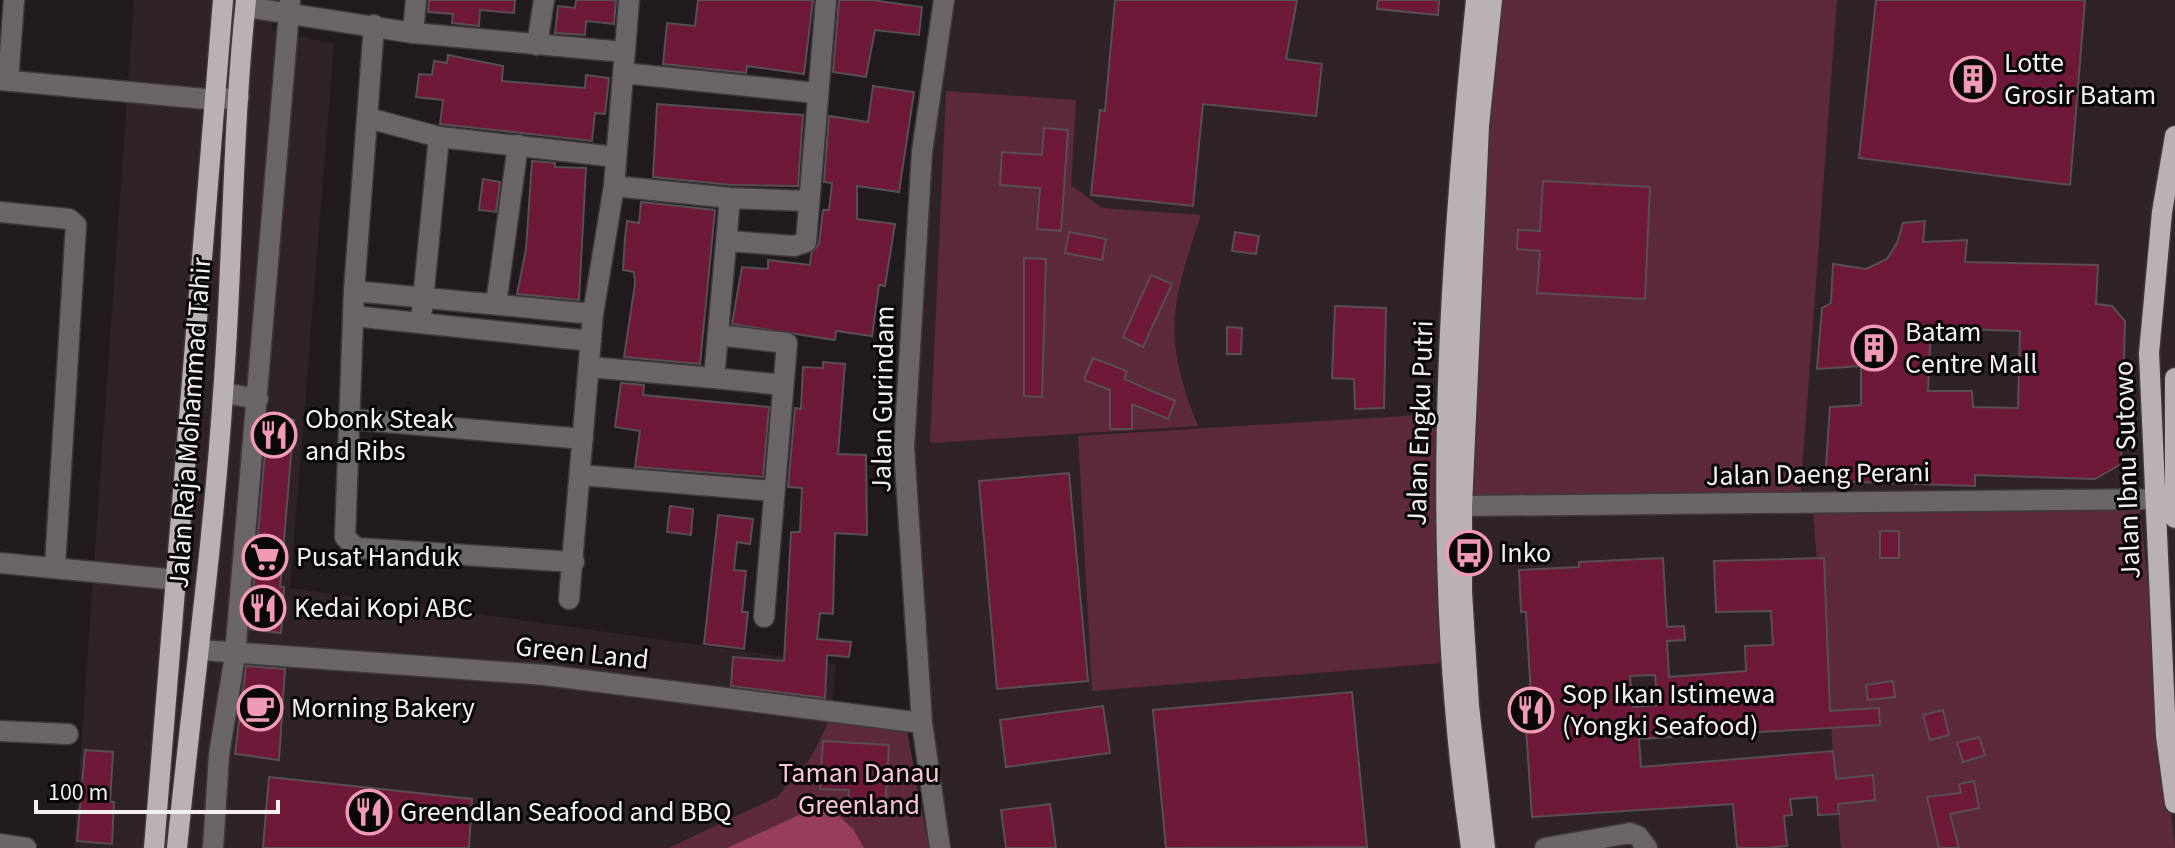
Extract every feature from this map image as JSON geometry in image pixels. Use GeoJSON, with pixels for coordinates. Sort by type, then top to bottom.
{"type":"FeatureCollection","features":[{"type":"Feature","properties":{"kind":"main road","name":"Jalan Raja Mohammad Tahir"},"geometry":{"type":"LineString","coordinates":[[154,848],[223,0]]}},
{"type":"Feature","properties":{"kind":"main road","name":"Jalan Engku Putri"},"geometry":{"type":"LineString","coordinates":[[1471,848],[1450,664],[1443,507],[1463,133],[1476,0]]}},
{"type":"Feature","properties":{"kind":"main road","name":"Jalan Engku Putri"},"geometry":{"type":"LineString","coordinates":[[1485,848],[1468,692],[1462,592],[1462,506],[1479,126],[1492,0]]}},
{"type":"Feature","properties":{"kind":"main road","name":"Jalan Raja Mohammad Tahir"},"geometry":{"type":"LineString","coordinates":[[177,848],[201,650],[224,393],[246,3]]}},
{"type":"Feature","properties":{"kind":"main road","name":"Jalan Ibnu Sutowo"},"geometry":{"type":"LineString","coordinates":[[2168,505],[2149,353],[2162,212],[2175,136]]}},
{"type":"Feature","properties":{"kind":"main road","name":"Jalan Ibnu Sutowo"},"geometry":{"type":"LineString","coordinates":[[2175,378],[2168,505],[2166,736],[2175,803]]}},
{"type":"Feature","properties":{"kind":"street"},"geometry":{"type":"LineString","coordinates":[[14,0],[4,81],[216,100],[239,97]]}},
{"type":"Feature","properties":{"kind":"street"},"geometry":{"type":"LineString","coordinates":[[413,33],[416,0]]}},
{"type":"Feature","properties":{"kind":"street"},"geometry":{"type":"LineString","coordinates":[[537,45],[544,0]]}},
{"type":"Feature","properties":{"kind":"street"},"geometry":{"type":"LineString","coordinates":[[569,599],[593,314],[614,186],[629,0]]}},
{"type":"Feature","properties":{"kind":"street"},"geometry":{"type":"LineString","coordinates":[[729,241],[794,246],[805,242],[826,0]]}},
{"type":"Feature","properties":{"kind":"street","name":"Jalan Gurindam"},"geometry":{"type":"LineString","coordinates":[[940,848],[922,723],[904,447],[922,152],[944,0]]}},
{"type":"Feature","properties":{"kind":"street"},"geometry":{"type":"LineString","coordinates":[[246,3],[289,6],[413,33],[624,52]]}},
{"type":"Feature","properties":{"kind":"street"},"geometry":{"type":"LineString","coordinates":[[213,848],[219,755],[235,655],[289,6]]}},
{"type":"Feature","properties":{"kind":"street"},"geometry":{"type":"LineString","coordinates":[[374,25],[354,291],[345,530],[350,544],[356,548],[574,562]]}},
{"type":"Feature","properties":{"kind":"street"},"geometry":{"type":"LineString","coordinates":[[623,73],[816,93]]}},
{"type":"Feature","properties":{"kind":"street"},"geometry":{"type":"LineString","coordinates":[[368,118],[439,137],[616,157]]}},
{"type":"Feature","properties":{"kind":"street"},"geometry":{"type":"LineString","coordinates":[[421,322],[439,137]]}},
{"type":"Feature","properties":{"kind":"street"},"geometry":{"type":"LineString","coordinates":[[496,304],[518,145]]}},
{"type":"Feature","properties":{"kind":"street"},"geometry":{"type":"LineString","coordinates":[[614,186],[730,198],[808,201]]}},
{"type":"Feature","properties":{"kind":"street"},"geometry":{"type":"LineString","coordinates":[[714,378],[729,241],[730,198]]}},
{"type":"Feature","properties":{"kind":"street"},"geometry":{"type":"LineString","coordinates":[[0,212],[69,219],[76,225],[55,566]]}},
{"type":"Feature","properties":{"kind":"street"},"geometry":{"type":"LineString","coordinates":[[354,291],[593,314]]}},
{"type":"Feature","properties":{"kind":"street"},"geometry":{"type":"LineString","coordinates":[[353,316],[591,341]]}},
{"type":"Feature","properties":{"kind":"street"},"geometry":{"type":"LineString","coordinates":[[718,335],[787,343],[764,617]]}},
{"type":"Feature","properties":{"kind":"street"},"geometry":{"type":"LineString","coordinates":[[589,367],[783,385]]}},
{"type":"Feature","properties":{"kind":"street"},"geometry":{"type":"LineString","coordinates":[[224,393],[258,399]]}},
{"type":"Feature","properties":{"kind":"street"},"geometry":{"type":"LineString","coordinates":[[350,419],[583,439]]}},
{"type":"Feature","properties":{"kind":"street"},"geometry":{"type":"LineString","coordinates":[[580,475],[774,491]]}},
{"type":"Feature","properties":{"kind":"street","name":"Jalan Daeng Perani"},"geometry":{"type":"LineString","coordinates":[[1462,506],[2168,505]]}},
{"type":"Feature","properties":{"kind":"street"},"geometry":{"type":"LineString","coordinates":[[0,563],[178,580]]}},
{"type":"Feature","properties":{"kind":"street","name":"Green Land"},"geometry":{"type":"LineString","coordinates":[[201,650],[235,655],[545,675],[922,723]]}},
{"type":"Feature","properties":{"kind":"street"},"geometry":{"type":"LineString","coordinates":[[0,731],[68,734]]}},
{"type":"Feature","properties":{"kind":"street"},"geometry":{"type":"LineString","coordinates":[[1545,848],[1630,833],[1638,836],[1647,848]]}},
{"type":"Feature","properties":{"kind":"street"},"geometry":{"type":"LineString","coordinates":[[0,844],[26,848]]}},
{"type":"Feature","properties":{"kind":"shaded area"},"geometry":{"type":"Polygon","coordinates":[[[134,0],[274,0],[272,30],[334,44],[290,588],[836,664],[831,717],[811,757],[777,797],[668,848],[74,848],[134,0]]]}},
{"type":"Feature","properties":{"kind":"shaded area"},"geometry":{"type":"Polygon","coordinates":[[[944,0],[2175,0],[2175,848],[940,848],[904,447],[944,0]]]}},
{"type":"Feature","properties":{"kind":"shaded area"},"geometry":{"type":"Polygon","coordinates":[[[825,803],[853,829],[864,848],[727,848],[825,803]]]}},
{"type":"Feature","properties":{"kind":"green space"},"geometry":{"type":"Polygon","coordinates":[[[1498,0],[1837,0],[1800,498],[1469,498],[1485,123],[1498,0]]]}},
{"type":"Feature","properties":{"kind":"green space"},"geometry":{"type":"Polygon","coordinates":[[[946,91],[1076,100],[1071,185],[1102,208],[1201,215],[1183,273],[1175,320],[1179,368],[1198,426],[930,443],[946,91]]]}},
{"type":"Feature","properties":{"kind":"green space"},"geometry":{"type":"Polygon","coordinates":[[[1437,414],[1442,663],[1092,691],[1078,436],[1437,414]]]}},
{"type":"Feature","properties":{"kind":"green space"},"geometry":{"type":"Polygon","coordinates":[[[2140,508],[2175,848],[1841,848],[1813,512],[2140,508]]]}},
{"type":"Feature","properties":{"kind":"green space","name":"Taman Danau Greenland"},"geometry":{"type":"Polygon","coordinates":[[[831,717],[906,725],[929,848],[668,848],[777,797],[811,757],[831,717]]]}},
{"type":"Feature","properties":{"kind":"building"},"geometry":{"type":"Polygon","coordinates":[[[429,0],[515,0],[514,13],[480,10],[479,26],[452,23],[453,14],[428,12],[429,0]]]}},
{"type":"Feature","properties":{"kind":"building"},"geometry":{"type":"Polygon","coordinates":[[[576,0],[616,0],[614,24],[586,21],[585,35],[555,33],[558,6],[575,8],[576,0]]]}},
{"type":"Feature","properties":{"kind":"building"},"geometry":{"type":"Polygon","coordinates":[[[698,0],[813,0],[804,74],[747,66],[746,73],[663,64],[667,23],[695,26],[698,0]]]}},
{"type":"Feature","properties":{"kind":"building"},"geometry":{"type":"Polygon","coordinates":[[[839,0],[872,0],[922,7],[919,35],[875,30],[866,77],[833,72],[839,0]]]}},
{"type":"Feature","properties":{"kind":"building"},"geometry":{"type":"Polygon","coordinates":[[[1115,0],[1297,0],[1286,59],[1322,64],[1316,116],[1203,104],[1193,206],[1091,195],[1100,110],[1105,111],[1115,0]]]}},
{"type":"Feature","properties":{"kind":"building"},"geometry":{"type":"Polygon","coordinates":[[[1378,0],[1439,0],[1438,15],[1377,9],[1378,0]]]}},
{"type":"Feature","properties":{"kind":"building","name":"Lotte Grosir Batam"},"geometry":{"type":"Polygon","coordinates":[[[1876,0],[2085,0],[2070,185],[1859,158],[1876,0]]]}},
{"type":"Feature","properties":{"kind":"building"},"geometry":{"type":"Polygon","coordinates":[[[448,55],[503,66],[502,81],[585,88],[586,75],[609,78],[605,114],[595,113],[592,141],[440,124],[443,100],[416,97],[419,74],[432,75],[434,61],[447,63],[448,55]]]}},
{"type":"Feature","properties":{"kind":"building"},"geometry":{"type":"Polygon","coordinates":[[[873,86],[914,92],[899,192],[857,186],[857,219],[895,224],[885,286],[879,285],[872,336],[836,331],[835,340],[732,324],[742,267],[768,269],[768,260],[810,265],[811,254],[819,244],[823,210],[829,210],[832,183],[824,182],[829,116],[868,122],[873,86]]]}},
{"type":"Feature","properties":{"kind":"building"},"geometry":{"type":"Polygon","coordinates":[[[657,104],[803,115],[798,186],[731,185],[653,177],[657,104]]]}},
{"type":"Feature","properties":{"kind":"building"},"geometry":{"type":"Polygon","coordinates":[[[1044,128],[1068,130],[1061,231],[1037,229],[1040,188],[1000,185],[1002,152],[1042,155],[1044,128]]]}},
{"type":"Feature","properties":{"kind":"building"},"geometry":{"type":"Polygon","coordinates":[[[532,161],[555,163],[555,167],[586,168],[579,300],[517,294],[526,249],[532,161]]]}},
{"type":"Feature","properties":{"kind":"building"},"geometry":{"type":"Polygon","coordinates":[[[483,179],[500,182],[496,212],[479,210],[483,179]]]}},
{"type":"Feature","properties":{"kind":"building"},"geometry":{"type":"Polygon","coordinates":[[[1543,181],[1650,187],[1645,299],[1537,293],[1540,251],[1517,249],[1518,230],[1540,231],[1543,181]]]}},
{"type":"Feature","properties":{"kind":"building"},"geometry":{"type":"Polygon","coordinates":[[[641,202],[715,210],[700,364],[624,357],[635,284],[634,272],[623,270],[625,238],[627,221],[639,223],[641,202]]]}},
{"type":"Feature","properties":{"kind":"building","name":"Batam Centre Mall"},"geometry":{"type":"Polygon","coordinates":[[[1925,221],[1923,242],[1967,240],[1965,262],[2098,265],[2096,304],[2112,306],[2125,321],[2121,464],[2095,479],[1975,475],[1975,486],[1825,481],[1830,407],[1861,405],[1861,366],[1817,369],[1822,308],[1831,303],[1833,264],[1866,269],[1887,259],[1897,243],[1903,223],[1925,221]],[[1931,328],[1928,391],[1972,391],[1973,407],[2018,408],[2020,331],[1931,328]]]}},
{"type":"Feature","properties":{"kind":"building"},"geometry":{"type":"Polygon","coordinates":[[[1069,232],[1106,239],[1102,260],[1065,253],[1069,232]]]}},
{"type":"Feature","properties":{"kind":"building"},"geometry":{"type":"Polygon","coordinates":[[[1235,232],[1259,236],[1256,254],[1232,251],[1235,232]]]}},
{"type":"Feature","properties":{"kind":"building"},"geometry":{"type":"Polygon","coordinates":[[[1024,258],[1046,259],[1042,397],[1024,396],[1024,258]]]}},
{"type":"Feature","properties":{"kind":"building"},"geometry":{"type":"Polygon","coordinates":[[[1151,275],[1172,284],[1143,347],[1123,337],[1151,275]]]}},
{"type":"Feature","properties":{"kind":"building"},"geometry":{"type":"Polygon","coordinates":[[[1335,306],[1386,308],[1384,408],[1355,409],[1354,379],[1332,378],[1335,306]]]}},
{"type":"Feature","properties":{"kind":"building"},"geometry":{"type":"Polygon","coordinates":[[[1227,327],[1242,328],[1241,354],[1227,354],[1227,327]]]}},
{"type":"Feature","properties":{"kind":"building"},"geometry":{"type":"Polygon","coordinates":[[[1093,358],[1127,371],[1124,379],[1175,401],[1168,419],[1132,404],[1132,429],[1110,429],[1110,390],[1084,380],[1093,358]]]}},
{"type":"Feature","properties":{"kind":"building"},"geometry":{"type":"Polygon","coordinates":[[[823,362],[845,364],[838,454],[866,455],[867,535],[835,533],[833,614],[820,613],[817,639],[851,642],[849,657],[827,655],[825,698],[731,686],[733,657],[784,661],[791,532],[800,532],[802,488],[788,487],[795,408],[801,409],[803,367],[823,368],[823,362]]]}},
{"type":"Feature","properties":{"kind":"building"},"geometry":{"type":"Polygon","coordinates":[[[621,383],[644,385],[643,395],[769,407],[763,477],[635,467],[640,431],[615,427],[621,383]]]}},
{"type":"Feature","properties":{"kind":"building"},"geometry":{"type":"Polygon","coordinates":[[[268,417],[294,420],[280,587],[284,587],[281,633],[250,629],[268,417]]]}},
{"type":"Feature","properties":{"kind":"building"},"geometry":{"type":"Polygon","coordinates":[[[1069,473],[1088,681],[997,689],[979,481],[1069,473]]]}},
{"type":"Feature","properties":{"kind":"building"},"geometry":{"type":"Polygon","coordinates":[[[670,506],[693,509],[691,535],[667,532],[670,506]]]}},
{"type":"Feature","properties":{"kind":"building"},"geometry":{"type":"Polygon","coordinates":[[[718,515],[753,519],[750,544],[737,542],[734,570],[746,571],[742,612],[748,612],[744,649],[704,644],[718,515]]]}},
{"type":"Feature","properties":{"kind":"building"},"geometry":{"type":"Polygon","coordinates":[[[1880,531],[1899,531],[1899,558],[1880,558],[1880,531]]]}},
{"type":"Feature","properties":{"kind":"building"},"geometry":{"type":"Polygon","coordinates":[[[1663,558],[1667,627],[1684,626],[1685,640],[1667,641],[1669,677],[1746,671],[1745,646],[1773,645],[1771,611],[1716,612],[1714,561],[1824,558],[1830,711],[1879,708],[1880,725],[1639,739],[1641,767],[1833,751],[1836,779],[1873,775],[1875,800],[1838,804],[1839,814],[1818,815],[1817,797],[1790,799],[1792,815],[1784,816],[1787,846],[1766,848],[1737,848],[1733,804],[1532,817],[1525,713],[1532,713],[1526,612],[1521,612],[1519,570],[1579,567],[1579,562],[1663,558]],[[1655,675],[1630,676],[1633,707],[1658,705],[1655,675]]]}},
{"type":"Feature","properties":{"kind":"building","name":"Morning Bakery"},"geometry":{"type":"Polygon","coordinates":[[[246,666],[285,669],[279,760],[235,754],[246,666]]]}},
{"type":"Feature","properties":{"kind":"building"},"geometry":{"type":"Polygon","coordinates":[[[1893,681],[1895,697],[1868,700],[1866,685],[1893,681]]]}},
{"type":"Feature","properties":{"kind":"building"},"geometry":{"type":"Polygon","coordinates":[[[1352,692],[1367,847],[1166,848],[1153,710],[1352,692]]]}},
{"type":"Feature","properties":{"kind":"building"},"geometry":{"type":"Polygon","coordinates":[[[1103,706],[1110,753],[1006,767],[1000,720],[1103,706]]]}},
{"type":"Feature","properties":{"kind":"building"},"geometry":{"type":"Polygon","coordinates":[[[1943,710],[1949,735],[1930,740],[1923,715],[1943,710]]]}},
{"type":"Feature","properties":{"kind":"building"},"geometry":{"type":"Polygon","coordinates":[[[1979,737],[1985,755],[1963,762],[1957,743],[1979,737]]]}},
{"type":"Feature","properties":{"kind":"building"},"geometry":{"type":"Polygon","coordinates":[[[823,741],[889,745],[885,811],[848,808],[849,790],[820,789],[823,741]]]}},
{"type":"Feature","properties":{"kind":"building"},"geometry":{"type":"Polygon","coordinates":[[[85,750],[113,752],[110,802],[114,802],[112,844],[77,841],[85,750]]]}},
{"type":"Feature","properties":{"kind":"building","name":"Greendlan Seafood and BBQ"},"geometry":{"type":"Polygon","coordinates":[[[269,777],[472,799],[469,848],[263,848],[269,777]]]}},
{"type":"Feature","properties":{"kind":"building"},"geometry":{"type":"Polygon","coordinates":[[[1974,781],[1979,808],[1950,814],[1959,848],[1939,848],[1927,797],[1961,793],[1959,784],[1974,781]]]}},
{"type":"Feature","properties":{"kind":"building"},"geometry":{"type":"Polygon","coordinates":[[[1050,804],[1056,848],[1006,848],[1001,810],[1050,804]]]}},
{"type":"Feature","properties":{"kind":"place","name":"Lotte Grosir Batam"},"geometry":{"type":"Point","coordinates":[1973,79]}},
{"type":"Feature","properties":{"kind":"place","name":"Batam Centre Mall"},"geometry":{"type":"Point","coordinates":[1874,348]}},
{"type":"Feature","properties":{"kind":"place","name":"Obonk Steak and Ribs"},"geometry":{"type":"Point","coordinates":[274,435]}},
{"type":"Feature","properties":{"kind":"place","name":"Inko"},"geometry":{"type":"Point","coordinates":[1469,553]}},
{"type":"Feature","properties":{"kind":"place","name":"Pusat Handuk"},"geometry":{"type":"Point","coordinates":[265,557]}},
{"type":"Feature","properties":{"kind":"place","name":"Kedai Kopi ABC"},"geometry":{"type":"Point","coordinates":[263,608]}},
{"type":"Feature","properties":{"kind":"place","name":"Morning Bakery"},"geometry":{"type":"Point","coordinates":[260,708]}},
{"type":"Feature","properties":{"kind":"place","name":"Sop Ikan Istimewa (Yongki Seafood)"},"geometry":{"type":"Point","coordinates":[1531,710]}},
{"type":"Feature","properties":{"kind":"place","name":"Greendlan Seafood and BBQ"},"geometry":{"type":"Point","coordinates":[369,812]}}]}
